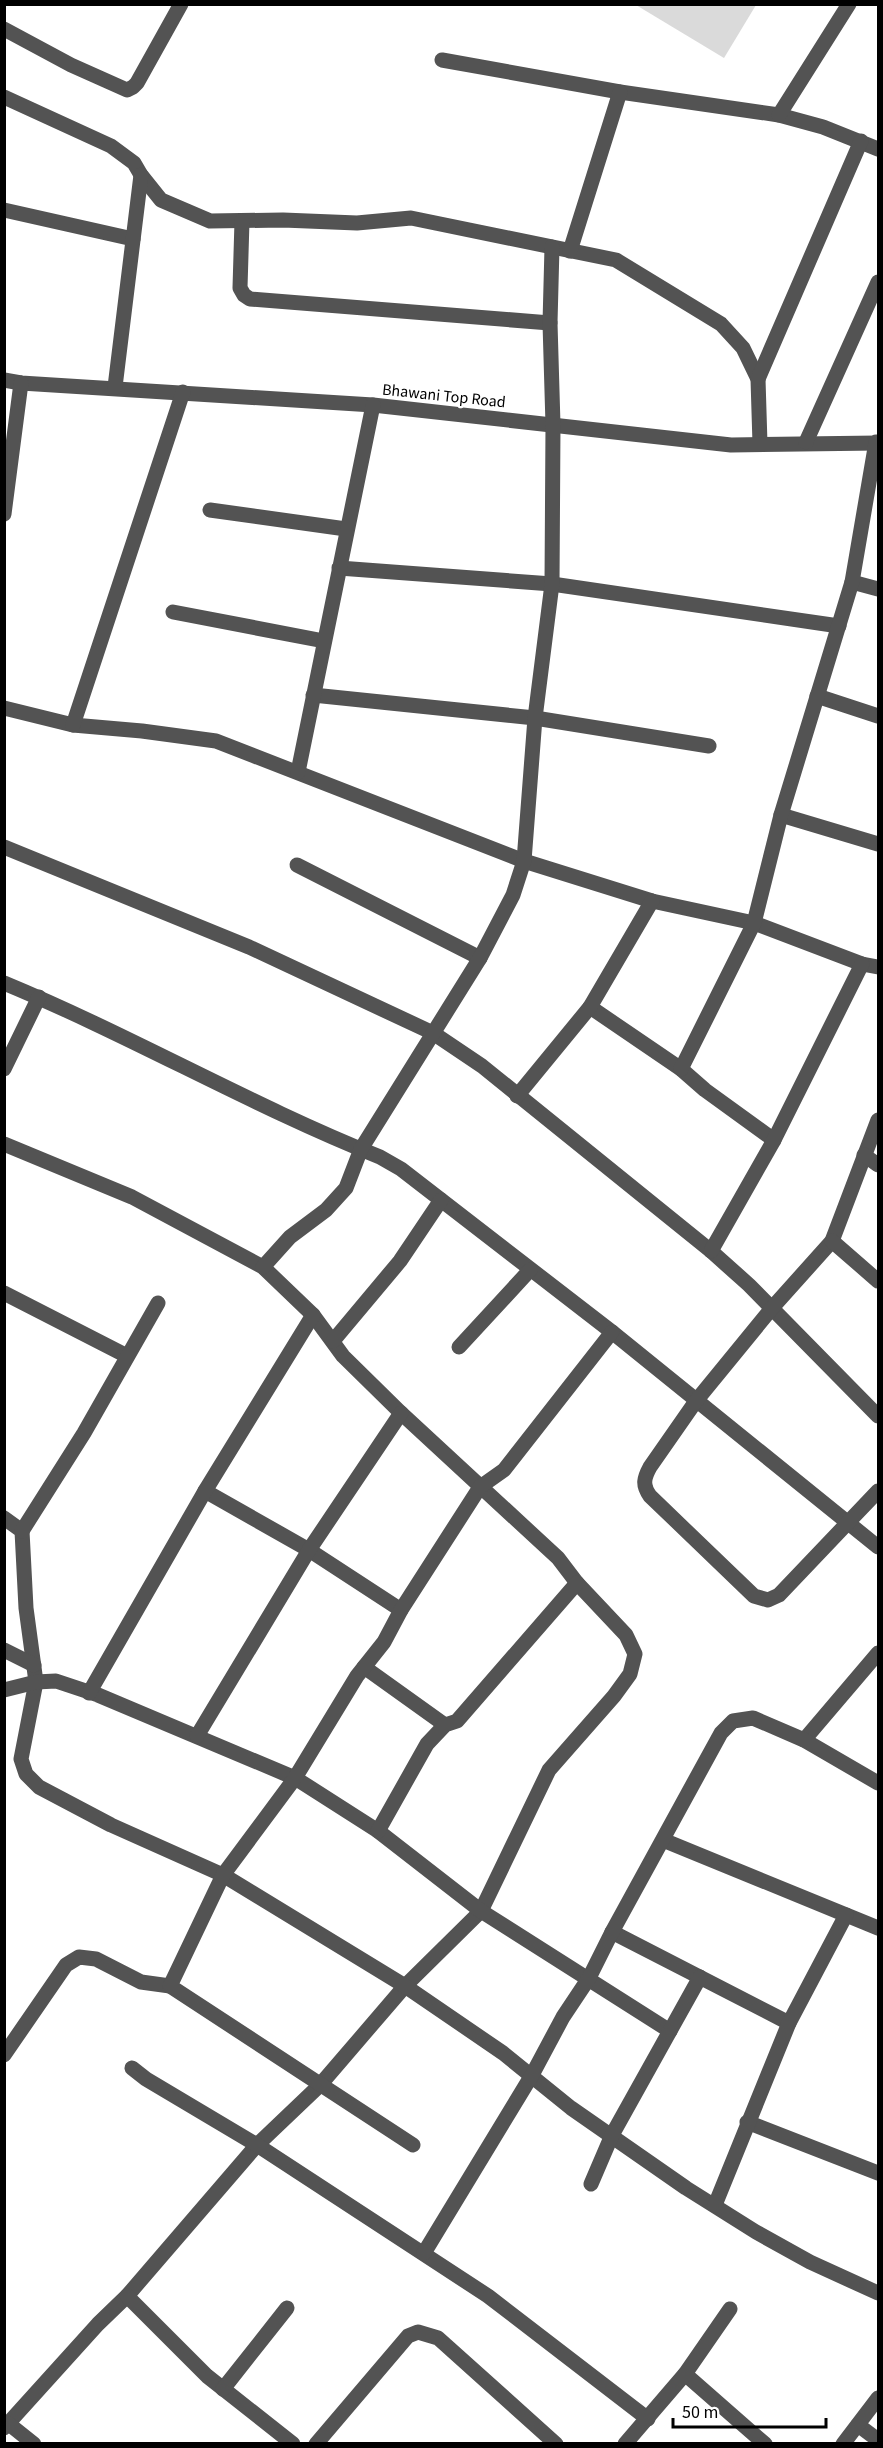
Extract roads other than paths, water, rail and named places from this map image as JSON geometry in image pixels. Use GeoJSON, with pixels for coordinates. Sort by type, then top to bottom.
{"type":"FeatureCollection","features":[{"type":"Feature","properties":{"kind":"street"},"geometry":{"type":"LineString","coordinates":[[4,29],[71,65],[127,90],[137,82],[182,4]]}},
{"type":"Feature","properties":{"kind":"street"},"geometry":{"type":"LineString","coordinates":[[779,115],[849,4]]}},
{"type":"Feature","properties":{"kind":"street"},"geometry":{"type":"LineString","coordinates":[[442,60],[620,93],[779,115],[823,127],[879,149]]}},
{"type":"Feature","properties":{"kind":"street"},"geometry":{"type":"LineString","coordinates":[[570,251],[620,93]]}},
{"type":"Feature","properties":{"kind":"street"},"geometry":{"type":"LineString","coordinates":[[4,97],[111,146],[134,163],[160,200],[210,221],[283,220],[357,223],[411,218],[616,260],[721,324],[742,348],[758,379]]}},
{"type":"Feature","properties":{"kind":"street"},"geometry":{"type":"LineString","coordinates":[[760,444],[758,379],[861,141]]}},
{"type":"Feature","properties":{"kind":"street"},"geometry":{"type":"LineString","coordinates":[[115,387],[141,176]]}},
{"type":"Feature","properties":{"kind":"street"},"geometry":{"type":"LineString","coordinates":[[4,210],[133,239]]}},
{"type":"Feature","properties":{"kind":"street"},"geometry":{"type":"LineString","coordinates":[[242,222],[240,288],[250,299],[550,323]]}},
{"type":"Feature","properties":{"kind":"street"},"geometry":{"type":"LineString","coordinates":[[263,1267],[290,1236],[326,1210],[346,1188],[361,1149],[480,958],[513,895],[524,861],[535,718],[552,584],[553,425],[550,323],[552,247]]}},
{"type":"Feature","properties":{"kind":"street"},"geometry":{"type":"LineString","coordinates":[[806,442],[879,282]]}},
{"type":"Feature","properties":{"kind":"street","name":"Bhawani Top Road"},"geometry":{"type":"LineString","coordinates":[[4,380],[21,383],[115,387],[373,405],[731,445],[806,442],[847,445],[877,443]]}},
{"type":"Feature","properties":{"kind":"street"},"geometry":{"type":"LineString","coordinates":[[4,514],[21,383]]}},
{"type":"Feature","properties":{"kind":"street"},"geometry":{"type":"LineString","coordinates":[[73,724],[183,392]]}},
{"type":"Feature","properties":{"kind":"street"},"geometry":{"type":"LineString","coordinates":[[298,772],[373,405]]}},
{"type":"Feature","properties":{"kind":"street"},"geometry":{"type":"LineString","coordinates":[[681,1069],[754,923],[781,814],[852,582],[877,443]]}},
{"type":"Feature","properties":{"kind":"street"},"geometry":{"type":"LineString","coordinates":[[210,510],[346,529]]}},
{"type":"Feature","properties":{"kind":"street"},"geometry":{"type":"LineString","coordinates":[[339,568],[552,584],[840,626]]}},
{"type":"Feature","properties":{"kind":"street"},"geometry":{"type":"LineString","coordinates":[[852,582],[879,589]]}},
{"type":"Feature","properties":{"kind":"street"},"geometry":{"type":"LineString","coordinates":[[173,612],[324,641]]}},
{"type":"Feature","properties":{"kind":"street"},"geometry":{"type":"LineString","coordinates":[[313,695],[535,718],[709,746]]}},
{"type":"Feature","properties":{"kind":"street"},"geometry":{"type":"LineString","coordinates":[[817,696],[879,716]]}},
{"type":"Feature","properties":{"kind":"street"},"geometry":{"type":"LineString","coordinates":[[4,708],[73,724],[216,741],[524,861],[652,901],[754,923],[862,964],[879,967]]}},
{"type":"Feature","properties":{"kind":"street"},"geometry":{"type":"LineString","coordinates":[[781,814],[879,844]]}},
{"type":"Feature","properties":{"kind":"street"},"geometry":{"type":"LineString","coordinates":[[4,847],[249,947],[433,1033],[483,1066],[517,1096],[711,1251],[772,1308],[879,1416]]}},
{"type":"Feature","properties":{"kind":"street"},"geometry":{"type":"LineString","coordinates":[[297,866],[480,958]]}},
{"type":"Feature","properties":{"kind":"street"},"geometry":{"type":"LineString","coordinates":[[517,1096],[590,1007],[652,901]]}},
{"type":"Feature","properties":{"kind":"street"},"geometry":{"type":"LineString","coordinates":[[711,1251],[774,1140],[862,964]]}},
{"type":"Feature","properties":{"kind":"street"},"geometry":{"type":"LineString","coordinates":[[4,982],[201,1076],[380,1157],[401,1169],[612,1332],[879,1547]]}},
{"type":"Feature","properties":{"kind":"street"},"geometry":{"type":"LineString","coordinates":[[4,1069],[39,997]]}},
{"type":"Feature","properties":{"kind":"street"},"geometry":{"type":"LineString","coordinates":[[590,1007],[681,1069],[705,1090],[774,1140]]}},
{"type":"Feature","properties":{"kind":"street"},"geometry":{"type":"LineString","coordinates":[[879,1120],[832,1241],[772,1308],[696,1401],[650,1467],[645,1477],[644,1487],[650,1496],[754,1596],[768,1600],[779,1595],[879,1491]]}},
{"type":"Feature","properties":{"kind":"street"},"geometry":{"type":"LineString","coordinates":[[4,1144],[132,1197],[263,1267],[313,1315],[343,1356],[401,1413],[558,1558],[577,1583],[626,1635],[635,1654],[630,1674],[614,1696],[549,1770],[481,1911],[405,1986],[320,2085],[257,2145],[127,2296],[98,2324],[7,2426],[34,2444]]}},
{"type":"Feature","properties":{"kind":"street"},"geometry":{"type":"LineString","coordinates":[[864,1155],[879,1165]]}},
{"type":"Feature","properties":{"kind":"street"},"geometry":{"type":"LineString","coordinates":[[333,1341],[400,1261],[441,1200]]}},
{"type":"Feature","properties":{"kind":"street"},"geometry":{"type":"LineString","coordinates":[[832,1241],[879,1281]]}},
{"type":"Feature","properties":{"kind":"street"},"geometry":{"type":"LineString","coordinates":[[459,1347],[530,1270]]}},
{"type":"Feature","properties":{"kind":"street"},"geometry":{"type":"LineString","coordinates":[[5,1295],[127,1356]]}},
{"type":"Feature","properties":{"kind":"street"},"geometry":{"type":"LineString","coordinates":[[158,1303],[84,1433],[22,1532],[26,1608],[36,1682],[21,1759],[26,1774],[39,1787],[111,1825],[223,1875],[405,1986],[532,2075],[571,2108],[687,2188],[756,2232],[810,2262],[879,2293]]}},
{"type":"Feature","properties":{"kind":"street"},"geometry":{"type":"LineString","coordinates":[[89,1693],[205,1491],[313,1315]]}},
{"type":"Feature","properties":{"kind":"street"},"geometry":{"type":"LineString","coordinates":[[170,1986],[223,1875],[295,1778],[364,1667],[384,1642],[401,1610],[480,1487],[504,1470],[612,1332]]}},
{"type":"Feature","properties":{"kind":"street"},"geometry":{"type":"LineString","coordinates":[[197,1737],[309,1550],[401,1413]]}},
{"type":"Feature","properties":{"kind":"street"},"geometry":{"type":"LineString","coordinates":[[205,1491],[309,1550],[401,1610]]}},
{"type":"Feature","properties":{"kind":"street"},"geometry":{"type":"LineString","coordinates":[[4,1518],[22,1532]]}},
{"type":"Feature","properties":{"kind":"street"},"geometry":{"type":"LineString","coordinates":[[378,1831],[427,1744],[445,1725],[457,1721],[577,1583]]}},
{"type":"Feature","properties":{"kind":"street"},"geometry":{"type":"LineString","coordinates":[[4,1650],[34,1665]]}},
{"type":"Feature","properties":{"kind":"street"},"geometry":{"type":"LineString","coordinates":[[804,1740],[879,1653]]}},
{"type":"Feature","properties":{"kind":"street"},"geometry":{"type":"LineString","coordinates":[[364,1667],[445,1725]]}},
{"type":"Feature","properties":{"kind":"street"},"geometry":{"type":"LineString","coordinates":[[4,1690],[36,1682],[56,1682],[89,1693],[295,1778],[378,1831],[481,1911],[670,2031]]}},
{"type":"Feature","properties":{"kind":"street"},"geometry":{"type":"LineString","coordinates":[[424,2253],[532,2075],[563,2017],[589,1978],[722,1733],[733,1721],[753,1718],[804,1740],[879,1783]]}},
{"type":"Feature","properties":{"kind":"street"},"geometry":{"type":"LineString","coordinates":[[663,1840],[879,1928]]}},
{"type":"Feature","properties":{"kind":"street"},"geometry":{"type":"LineString","coordinates":[[715,2205],[789,2023],[846,1915]]}},
{"type":"Feature","properties":{"kind":"street"},"geometry":{"type":"LineString","coordinates":[[612,1932],[789,2023]]}},
{"type":"Feature","properties":{"kind":"street"},"geometry":{"type":"LineString","coordinates":[[4,2055],[66,1965],[79,1957],[96,1959],[141,1982],[170,1986],[413,2145]]}},
{"type":"Feature","properties":{"kind":"street"},"geometry":{"type":"LineString","coordinates":[[591,2184],[612,2136],[700,1977]]}},
{"type":"Feature","properties":{"kind":"street"},"geometry":{"type":"LineString","coordinates":[[132,2068],[146,2079],[257,2145],[488,2296],[648,2419]]}},
{"type":"Feature","properties":{"kind":"street"},"geometry":{"type":"LineString","coordinates":[[747,2122],[879,2173]]}},
{"type":"Feature","properties":{"kind":"street"},"geometry":{"type":"LineString","coordinates":[[127,2296],[223,2389],[286,2442]]}},
{"type":"Feature","properties":{"kind":"street"},"geometry":{"type":"LineString","coordinates":[[223,2389],[287,2308]]}},
{"type":"Feature","properties":{"kind":"street"},"geometry":{"type":"LineString","coordinates":[[625,2444],[685,2374],[730,2309]]}},
{"type":"Feature","properties":{"kind":"street"},"geometry":{"type":"LineString","coordinates":[[316,2444],[408,2336],[418,2332],[438,2338],[556,2444]]}},
{"type":"Feature","properties":{"kind":"street"},"geometry":{"type":"LineString","coordinates":[[685,2374],[765,2444]]}},
{"type":"Feature","properties":{"kind":"street"},"geometry":{"type":"LineString","coordinates":[[843,2444],[879,2398]]}},
{"type":"Feature","properties":{"kind":"street"},"geometry":{"type":"LineString","coordinates":[[858,2425],[879,2440]]}}]}
